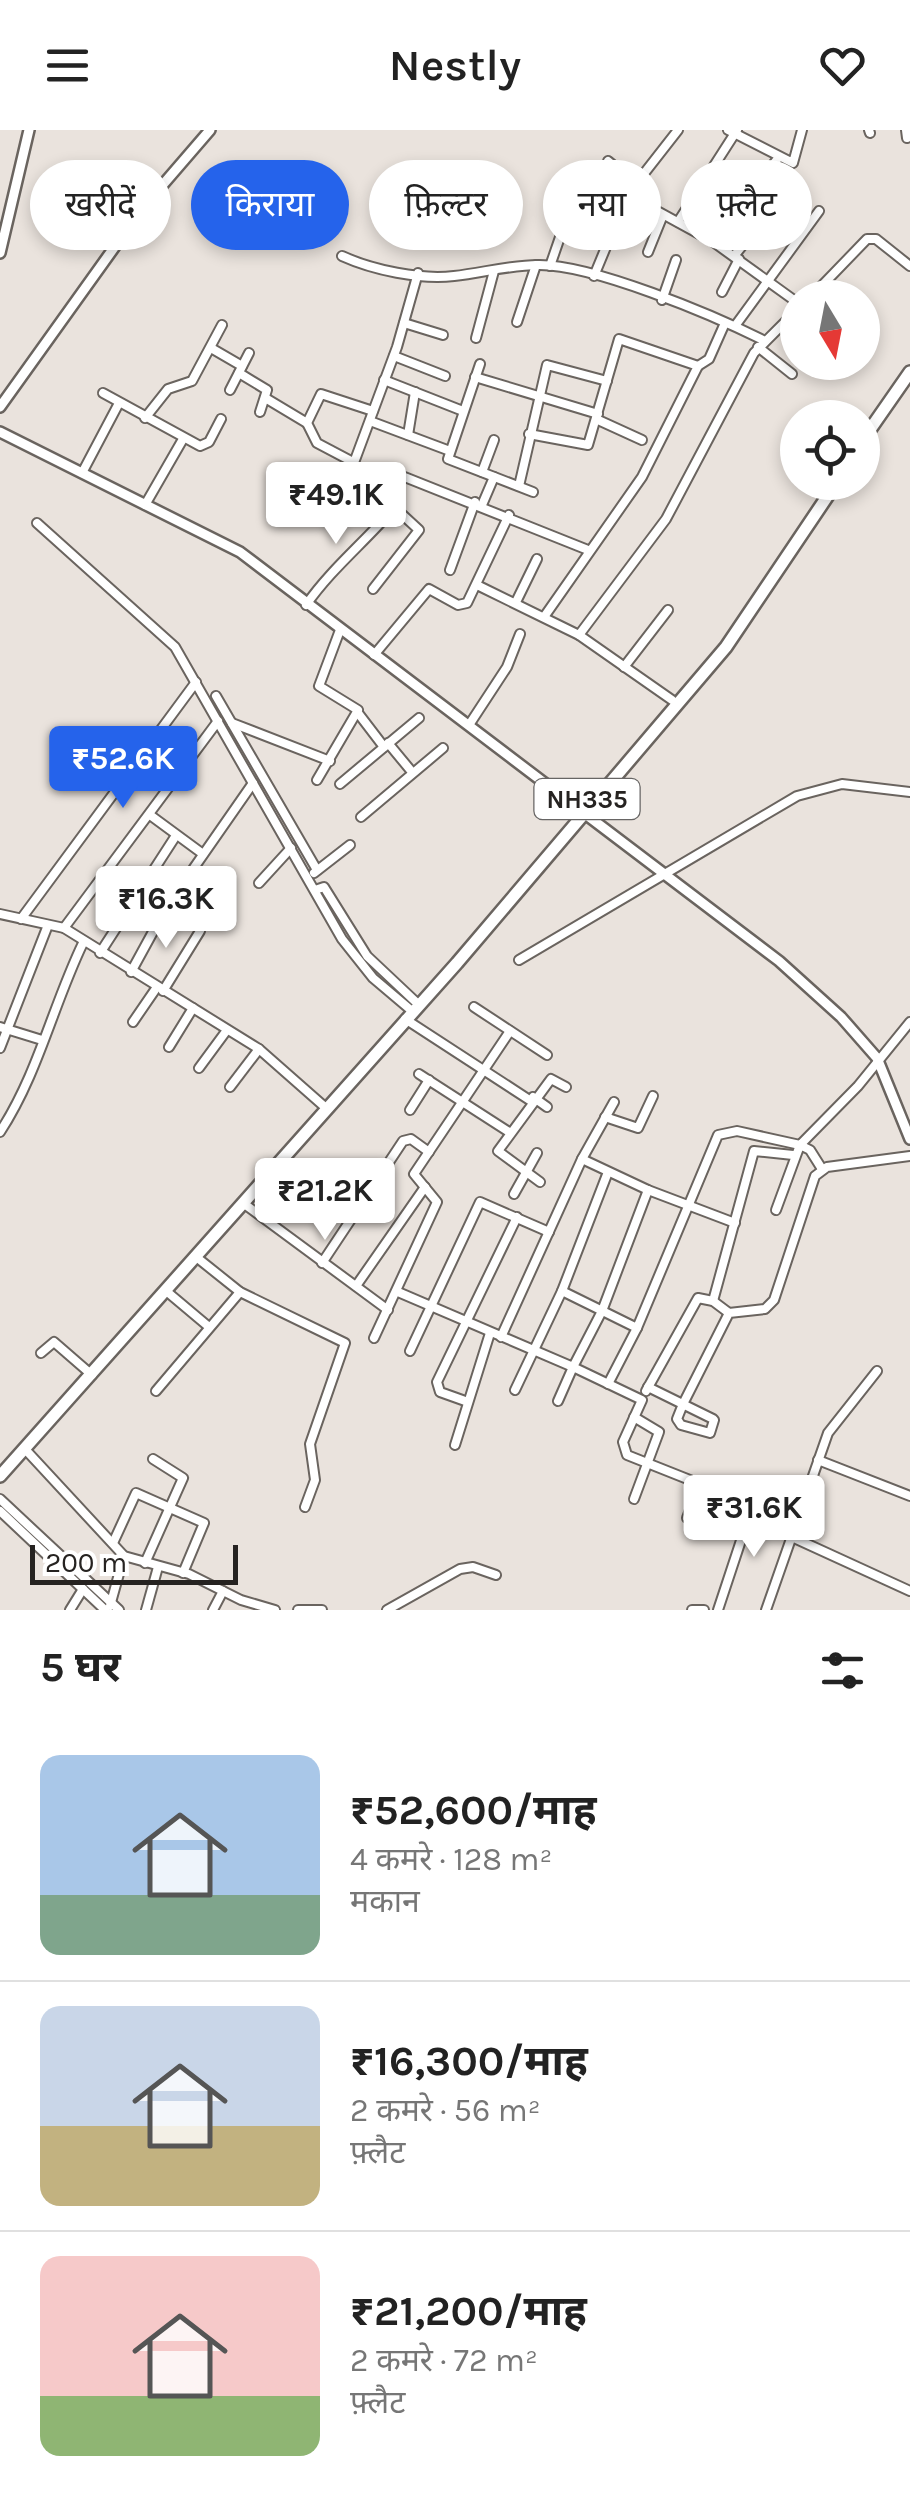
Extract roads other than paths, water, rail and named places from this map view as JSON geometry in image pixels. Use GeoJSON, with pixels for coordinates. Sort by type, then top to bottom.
{"type":"FeatureCollection","features":[{"type":"Feature","properties":{"kind":"highway"},"geometry":{"type":"LineString","coordinates":[[880,415],[910,372]]}},
{"type":"Feature","properties":{"kind":"highway","name":"NH335"},"geometry":{"type":"LineString","coordinates":[[0,1476],[448,970],[733,633],[826,500]]}},
{"type":"Feature","properties":{"kind":"highway","name":"NH335"},"geometry":{"type":"LineString","coordinates":[[583,810],[672,700],[733,633]]}},
{"type":"Feature","properties":{"kind":"street"},"geometry":{"type":"LineString","coordinates":[[0,253],[29,130]]}},
{"type":"Feature","properties":{"kind":"street"},"geometry":{"type":"LineString","coordinates":[[0,407],[141,210],[210,130]]}},
{"type":"Feature","properties":{"kind":"street"},"geometry":{"type":"LineString","coordinates":[[654,160],[678,130]]}},
{"type":"Feature","properties":{"kind":"street"},"geometry":{"type":"LineString","coordinates":[[678,222],[733,131],[796,162],[802,130]]}},
{"type":"Feature","properties":{"kind":"street"},"geometry":{"type":"LineString","coordinates":[[736,326],[818,210]]}},
{"type":"Feature","properties":{"kind":"street"},"geometry":{"type":"LineString","coordinates":[[648,252],[663,215],[681,224]]}},
{"type":"Feature","properties":{"kind":"street"},"geometry":{"type":"LineString","coordinates":[[828,280],[868,239],[876,239],[910,266]]}},
{"type":"Feature","properties":{"kind":"street"},"geometry":{"type":"LineString","coordinates":[[550,266],[556,250]]}},
{"type":"Feature","properties":{"kind":"street"},"geometry":{"type":"LineString","coordinates":[[594,276],[605,250]]}},
{"type":"Feature","properties":{"kind":"street"},"geometry":{"type":"LineString","coordinates":[[725,250],[780,291]]}},
{"type":"Feature","properties":{"kind":"street"},"geometry":{"type":"LineString","coordinates":[[722,292],[743,250]]}},
{"type":"Feature","properties":{"kind":"street"},"geometry":{"type":"LineString","coordinates":[[342,256],[366,266],[445,277],[536,265],[594,276],[736,326],[780,363]]}},
{"type":"Feature","properties":{"kind":"street"},"geometry":{"type":"LineString","coordinates":[[662,300],[676,260]]}},
{"type":"Feature","properties":{"kind":"street"},"geometry":{"type":"LineString","coordinates":[[517,322],[536,265]]}},
{"type":"Feature","properties":{"kind":"street"},"geometry":{"type":"LineString","coordinates":[[476,338],[494,271]]}},
{"type":"Feature","properties":{"kind":"street"},"geometry":{"type":"LineString","coordinates":[[373,589],[419,532],[354,474],[353,462],[394,356],[418,273]]}},
{"type":"Feature","properties":{"kind":"street"},"geometry":{"type":"LineString","coordinates":[[404,322],[444,335]]}},
{"type":"Feature","properties":{"kind":"street"},"geometry":{"type":"LineString","coordinates":[[544,616],[651,462],[698,366],[709,359],[725,323]]}},
{"type":"Feature","properties":{"kind":"street"},"geometry":{"type":"LineString","coordinates":[[146,418],[168,388],[192,382],[222,325]]}},
{"type":"Feature","properties":{"kind":"street"},"geometry":{"type":"LineString","coordinates":[[578,635],[666,519],[760,344],[780,325]]}},
{"type":"Feature","properties":{"kind":"street"},"geometry":{"type":"LineString","coordinates":[[528,434],[585,446],[619,340],[698,366]]}},
{"type":"Feature","properties":{"kind":"street"},"geometry":{"type":"LineString","coordinates":[[210,348],[267,390],[260,412]]}},
{"type":"Feature","properties":{"kind":"street"},"geometry":{"type":"LineString","coordinates":[[230,390],[249,354]]}},
{"type":"Feature","properties":{"kind":"street"},"geometry":{"type":"LineString","coordinates":[[394,356],[445,376]]}},
{"type":"Feature","properties":{"kind":"street"},"geometry":{"type":"LineString","coordinates":[[480,364],[448,459],[533,492]]}},
{"type":"Feature","properties":{"kind":"street"},"geometry":{"type":"LineString","coordinates":[[519,486],[528,434],[549,364],[607,380]]}},
{"type":"Feature","properties":{"kind":"street"},"geometry":{"type":"LineString","coordinates":[[476,377],[597,417],[642,440]]}},
{"type":"Feature","properties":{"kind":"street"},"geometry":{"type":"LineString","coordinates":[[384,380],[463,411]]}},
{"type":"Feature","properties":{"kind":"street"},"geometry":{"type":"LineString","coordinates":[[408,435],[415,392]]}},
{"type":"Feature","properties":{"kind":"street"},"geometry":{"type":"LineString","coordinates":[[103,393],[184,439],[205,445],[221,419]]}},
{"type":"Feature","properties":{"kind":"street"},"geometry":{"type":"LineString","coordinates":[[306,423],[324,394],[373,411]]}},
{"type":"Feature","properties":{"kind":"street"},"geometry":{"type":"LineString","coordinates":[[267,399],[306,423],[317,444],[353,462]]}},
{"type":"Feature","properties":{"kind":"street"},"geometry":{"type":"LineString","coordinates":[[82,474],[119,403]]}},
{"type":"Feature","properties":{"kind":"street"},"geometry":{"type":"LineString","coordinates":[[370,421],[450,451]]}},
{"type":"Feature","properties":{"kind":"street"},"geometry":{"type":"LineString","coordinates":[[0,432],[240,552],[306,606],[667,874],[794,973],[877,1058],[910,1139]]}},
{"type":"Feature","properties":{"kind":"street"},"geometry":{"type":"LineString","coordinates":[[145,505],[184,439]]}},
{"type":"Feature","properties":{"kind":"street"},"geometry":{"type":"LineString","coordinates":[[482,472],[494,440]]}},
{"type":"Feature","properties":{"kind":"street"},"geometry":{"type":"LineString","coordinates":[[392,472],[509,515],[588,550]]}},
{"type":"Feature","properties":{"kind":"street"},"geometry":{"type":"LineString","coordinates":[[450,570],[494,476]]}},
{"type":"Feature","properties":{"kind":"street"},"geometry":{"type":"LineString","coordinates":[[306,606],[331,569],[347,563],[394,508]]}},
{"type":"Feature","properties":{"kind":"street"},"geometry":{"type":"LineString","coordinates":[[374,656],[429,589],[462,606],[480,586],[509,515]]}},
{"type":"Feature","properties":{"kind":"street"},"geometry":{"type":"LineString","coordinates":[[37,523],[163,635],[196,682],[356,960],[484,1070],[547,1107]]}},
{"type":"Feature","properties":{"kind":"street"},"geometry":{"type":"LineString","coordinates":[[516,602],[537,559]]}},
{"type":"Feature","properties":{"kind":"street"},"geometry":{"type":"LineString","coordinates":[[480,586],[578,635],[672,700]]}},
{"type":"Feature","properties":{"kind":"street"},"geometry":{"type":"LineString","coordinates":[[624,667],[668,610]]}},
{"type":"Feature","properties":{"kind":"street"},"geometry":{"type":"LineString","coordinates":[[340,630],[320,686],[354,704],[412,772]]}},
{"type":"Feature","properties":{"kind":"street"},"geometry":{"type":"LineString","coordinates":[[469,725],[507,667],[520,634]]}},
{"type":"Feature","properties":{"kind":"street"},"geometry":{"type":"LineString","coordinates":[[22,919],[196,682]]}},
{"type":"Feature","properties":{"kind":"street"},"geometry":{"type":"LineString","coordinates":[[216,696],[316,870]]}},
{"type":"Feature","properties":{"kind":"street"},"geometry":{"type":"LineString","coordinates":[[317,780],[358,713]]}},
{"type":"Feature","properties":{"kind":"street"},"geometry":{"type":"LineString","coordinates":[[340,784],[419,718]]}},
{"type":"Feature","properties":{"kind":"street"},"geometry":{"type":"LineString","coordinates":[[64,928],[218,721]]}},
{"type":"Feature","properties":{"kind":"street"},"geometry":{"type":"LineString","coordinates":[[232,723],[330,761]]}},
{"type":"Feature","properties":{"kind":"street"},"geometry":{"type":"LineString","coordinates":[[79,774],[158,732]]}},
{"type":"Feature","properties":{"kind":"street"},"geometry":{"type":"LineString","coordinates":[[361,817],[443,748]]}},
{"type":"Feature","properties":{"kind":"street"},"geometry":{"type":"LineString","coordinates":[[131,972],[203,854],[254,782]]}},
{"type":"Feature","properties":{"kind":"street"},"geometry":{"type":"LineString","coordinates":[[519,960],[797,796],[842,784],[910,792]]}},
{"type":"Feature","properties":{"kind":"street"},"geometry":{"type":"LineString","coordinates":[[150,814],[203,854]]}},
{"type":"Feature","properties":{"kind":"street"},"geometry":{"type":"LineString","coordinates":[[100,953],[176,837]]}},
{"type":"Feature","properties":{"kind":"street"},"geometry":{"type":"LineString","coordinates":[[308,877],[350,845]]}},
{"type":"Feature","properties":{"kind":"street"},"geometry":{"type":"LineString","coordinates":[[259,883],[290,848]]}},
{"type":"Feature","properties":{"kind":"street"},"geometry":{"type":"LineString","coordinates":[[0,914],[64,928],[259,1049],[326,1108]]}},
{"type":"Feature","properties":{"kind":"street"},"geometry":{"type":"LineString","coordinates":[[0,1048],[3,1028],[48,925]]}},
{"type":"Feature","properties":{"kind":"street"},"geometry":{"type":"LineString","coordinates":[[133,1022],[200,931]]}},
{"type":"Feature","properties":{"kind":"street"},"geometry":{"type":"LineString","coordinates":[[0,1132],[24,1095],[42,1040],[83,943]]}},
{"type":"Feature","properties":{"kind":"street"},"geometry":{"type":"LineString","coordinates":[[474,1007],[547,1055]]}},
{"type":"Feature","properties":{"kind":"street"},"geometry":{"type":"LineString","coordinates":[[169,1047],[193,1008]]}},
{"type":"Feature","properties":{"kind":"street"},"geometry":{"type":"LineString","coordinates":[[776,1210],[792,1155],[858,1086],[910,1022]]}},
{"type":"Feature","properties":{"kind":"street"},"geometry":{"type":"LineString","coordinates":[[3,1028],[42,1040]]}},
{"type":"Feature","properties":{"kind":"street"},"geometry":{"type":"LineString","coordinates":[[199,1068],[227,1030]]}},
{"type":"Feature","properties":{"kind":"street"},"geometry":{"type":"LineString","coordinates":[[374,1338],[438,1202],[414,1174],[510,1030]]}},
{"type":"Feature","properties":{"kind":"street"},"geometry":{"type":"LineString","coordinates":[[230,1087],[259,1049]]}},
{"type":"Feature","properties":{"kind":"street"},"geometry":{"type":"LineString","coordinates":[[419,1074],[509,1132]]}},
{"type":"Feature","properties":{"kind":"street"},"geometry":{"type":"LineString","coordinates":[[540,1182],[498,1153],[532,1099],[553,1077],[566,1086]]}},
{"type":"Feature","properties":{"kind":"street"},"geometry":{"type":"LineString","coordinates":[[410,1110],[429,1080]]}},
{"type":"Feature","properties":{"kind":"street"},"geometry":{"type":"LineString","coordinates":[[605,1117],[638,1128],[653,1096]]}},
{"type":"Feature","properties":{"kind":"street"},"geometry":{"type":"LineString","coordinates":[[501,1337],[582,1159],[614,1102]]}},
{"type":"Feature","properties":{"kind":"street"},"geometry":{"type":"LineString","coordinates":[[608,1384],[637,1328],[722,1132],[800,1145],[810,1150],[822,1168]]}},
{"type":"Feature","properties":{"kind":"street"},"geometry":{"type":"LineString","coordinates":[[322,1263],[404,1141],[411,1139],[428,1152]]}},
{"type":"Feature","properties":{"kind":"street"},"geometry":{"type":"LineString","coordinates":[[713,1301],[754,1151],[792,1155]]}},
{"type":"Feature","properties":{"kind":"street"},"geometry":{"type":"LineString","coordinates":[[514,1194],[537,1154]]}},
{"type":"Feature","properties":{"kind":"street"},"geometry":{"type":"LineString","coordinates":[[800,1513],[700,1484],[627,1455],[622,1447],[648,1388],[695,1302],[702,1298],[713,1301],[729,1313],[764,1309],[774,1300],[815,1176],[822,1168],[910,1156]]}},
{"type":"Feature","properties":{"kind":"street"},"geometry":{"type":"LineString","coordinates":[[582,1159],[689,1207],[735,1222]]}},
{"type":"Feature","properties":{"kind":"street"},"geometry":{"type":"LineString","coordinates":[[514,1390],[562,1291],[608,1172]]}},
{"type":"Feature","properties":{"kind":"street"},"geometry":{"type":"LineString","coordinates":[[356,1286],[424,1187]]}},
{"type":"Feature","properties":{"kind":"street"},"geometry":{"type":"LineString","coordinates":[[558,1401],[602,1310],[648,1190]]}},
{"type":"Feature","properties":{"kind":"street"},"geometry":{"type":"LineString","coordinates":[[410,1351],[480,1202],[549,1232]]}},
{"type":"Feature","properties":{"kind":"street"},"geometry":{"type":"LineString","coordinates":[[242,1203],[388,1310]]}},
{"type":"Feature","properties":{"kind":"street"},"geometry":{"type":"LineString","coordinates":[[468,1402],[440,1392],[437,1386],[517,1217]]}},
{"type":"Feature","properties":{"kind":"street"},"geometry":{"type":"LineString","coordinates":[[195,1256],[240,1292],[345,1343],[310,1444],[315,1480],[304,1508]]}},
{"type":"Feature","properties":{"kind":"street"},"geometry":{"type":"LineString","coordinates":[[165,1290],[209,1327]]}},
{"type":"Feature","properties":{"kind":"street"},"geometry":{"type":"LineString","coordinates":[[562,1291],[637,1328]]}},
{"type":"Feature","properties":{"kind":"street"},"geometry":{"type":"LineString","coordinates":[[156,1391],[240,1292]]}},
{"type":"Feature","properties":{"kind":"street"},"geometry":{"type":"LineString","coordinates":[[398,1292],[642,1400]]}},
{"type":"Feature","properties":{"kind":"street"},"geometry":{"type":"LineString","coordinates":[[648,1388],[682,1404],[714,1420],[710,1433],[681,1425],[678,1419],[682,1404],[729,1313]]}},
{"type":"Feature","properties":{"kind":"street"},"geometry":{"type":"LineString","coordinates":[[455,1445],[490,1333]]}},
{"type":"Feature","properties":{"kind":"street"},"geometry":{"type":"LineString","coordinates":[[41,1353],[52,1341],[92,1375]]}},
{"type":"Feature","properties":{"kind":"street"},"geometry":{"type":"LineString","coordinates":[[766,1610],[834,1424],[877,1370]]}},
{"type":"Feature","properties":{"kind":"street"},"geometry":{"type":"LineString","coordinates":[[634,1417],[660,1432],[634,1499]]}},
{"type":"Feature","properties":{"kind":"street"},"geometry":{"type":"LineString","coordinates":[[24,1448],[124,1556],[183,1573],[252,1607],[275,1610]]}},
{"type":"Feature","properties":{"kind":"street"},"geometry":{"type":"LineString","coordinates":[[145,1563],[183,1474],[154,1459]]}},
{"type":"Feature","properties":{"kind":"street"},"geometry":{"type":"LineString","coordinates":[[818,1460],[910,1496]]}},
{"type":"Feature","properties":{"kind":"street"},"geometry":{"type":"LineString","coordinates":[[687,1518],[700,1484]]}},
{"type":"Feature","properties":{"kind":"street"},"geometry":{"type":"LineString","coordinates":[[112,1543],[136,1493],[171,1506],[204,1523],[183,1573]]}},
{"type":"Feature","properties":{"kind":"street"},"geometry":{"type":"LineString","coordinates":[[0,1498],[110,1608]]}},
{"type":"Feature","properties":{"kind":"street"},"geometry":{"type":"LineString","coordinates":[[718,1610],[755,1498]]}},
{"type":"Feature","properties":{"kind":"street"},"geometry":{"type":"LineString","coordinates":[[0,1511],[110,1608]]}},
{"type":"Feature","properties":{"kind":"street"},"geometry":{"type":"LineString","coordinates":[[792,1537],[910,1592]]}},
{"type":"Feature","properties":{"kind":"street"},"geometry":{"type":"LineString","coordinates":[[110,1608],[124,1556]]}},
{"type":"Feature","properties":{"kind":"street"},"geometry":{"type":"LineString","coordinates":[[387,1610],[460,1569],[474,1566],[496,1575]]}},
{"type":"Feature","properties":{"kind":"street"},"geometry":{"type":"LineString","coordinates":[[146,1610],[158,1567]]}},
{"type":"Feature","properties":{"kind":"street"},"geometry":{"type":"LineString","coordinates":[[70,1610],[83,1588]]}},
{"type":"Feature","properties":{"kind":"street"},"geometry":{"type":"LineString","coordinates":[[213,1610],[223,1591]]}},
{"type":"Feature","properties":{"kind":"street"},"geometry":{"type":"LineString","coordinates":[[298,1610],[322,1610]]}},
{"type":"Feature","properties":{"kind":"street"},"geometry":{"type":"LineString","coordinates":[[692,1610],[704,1610]]}}]}
